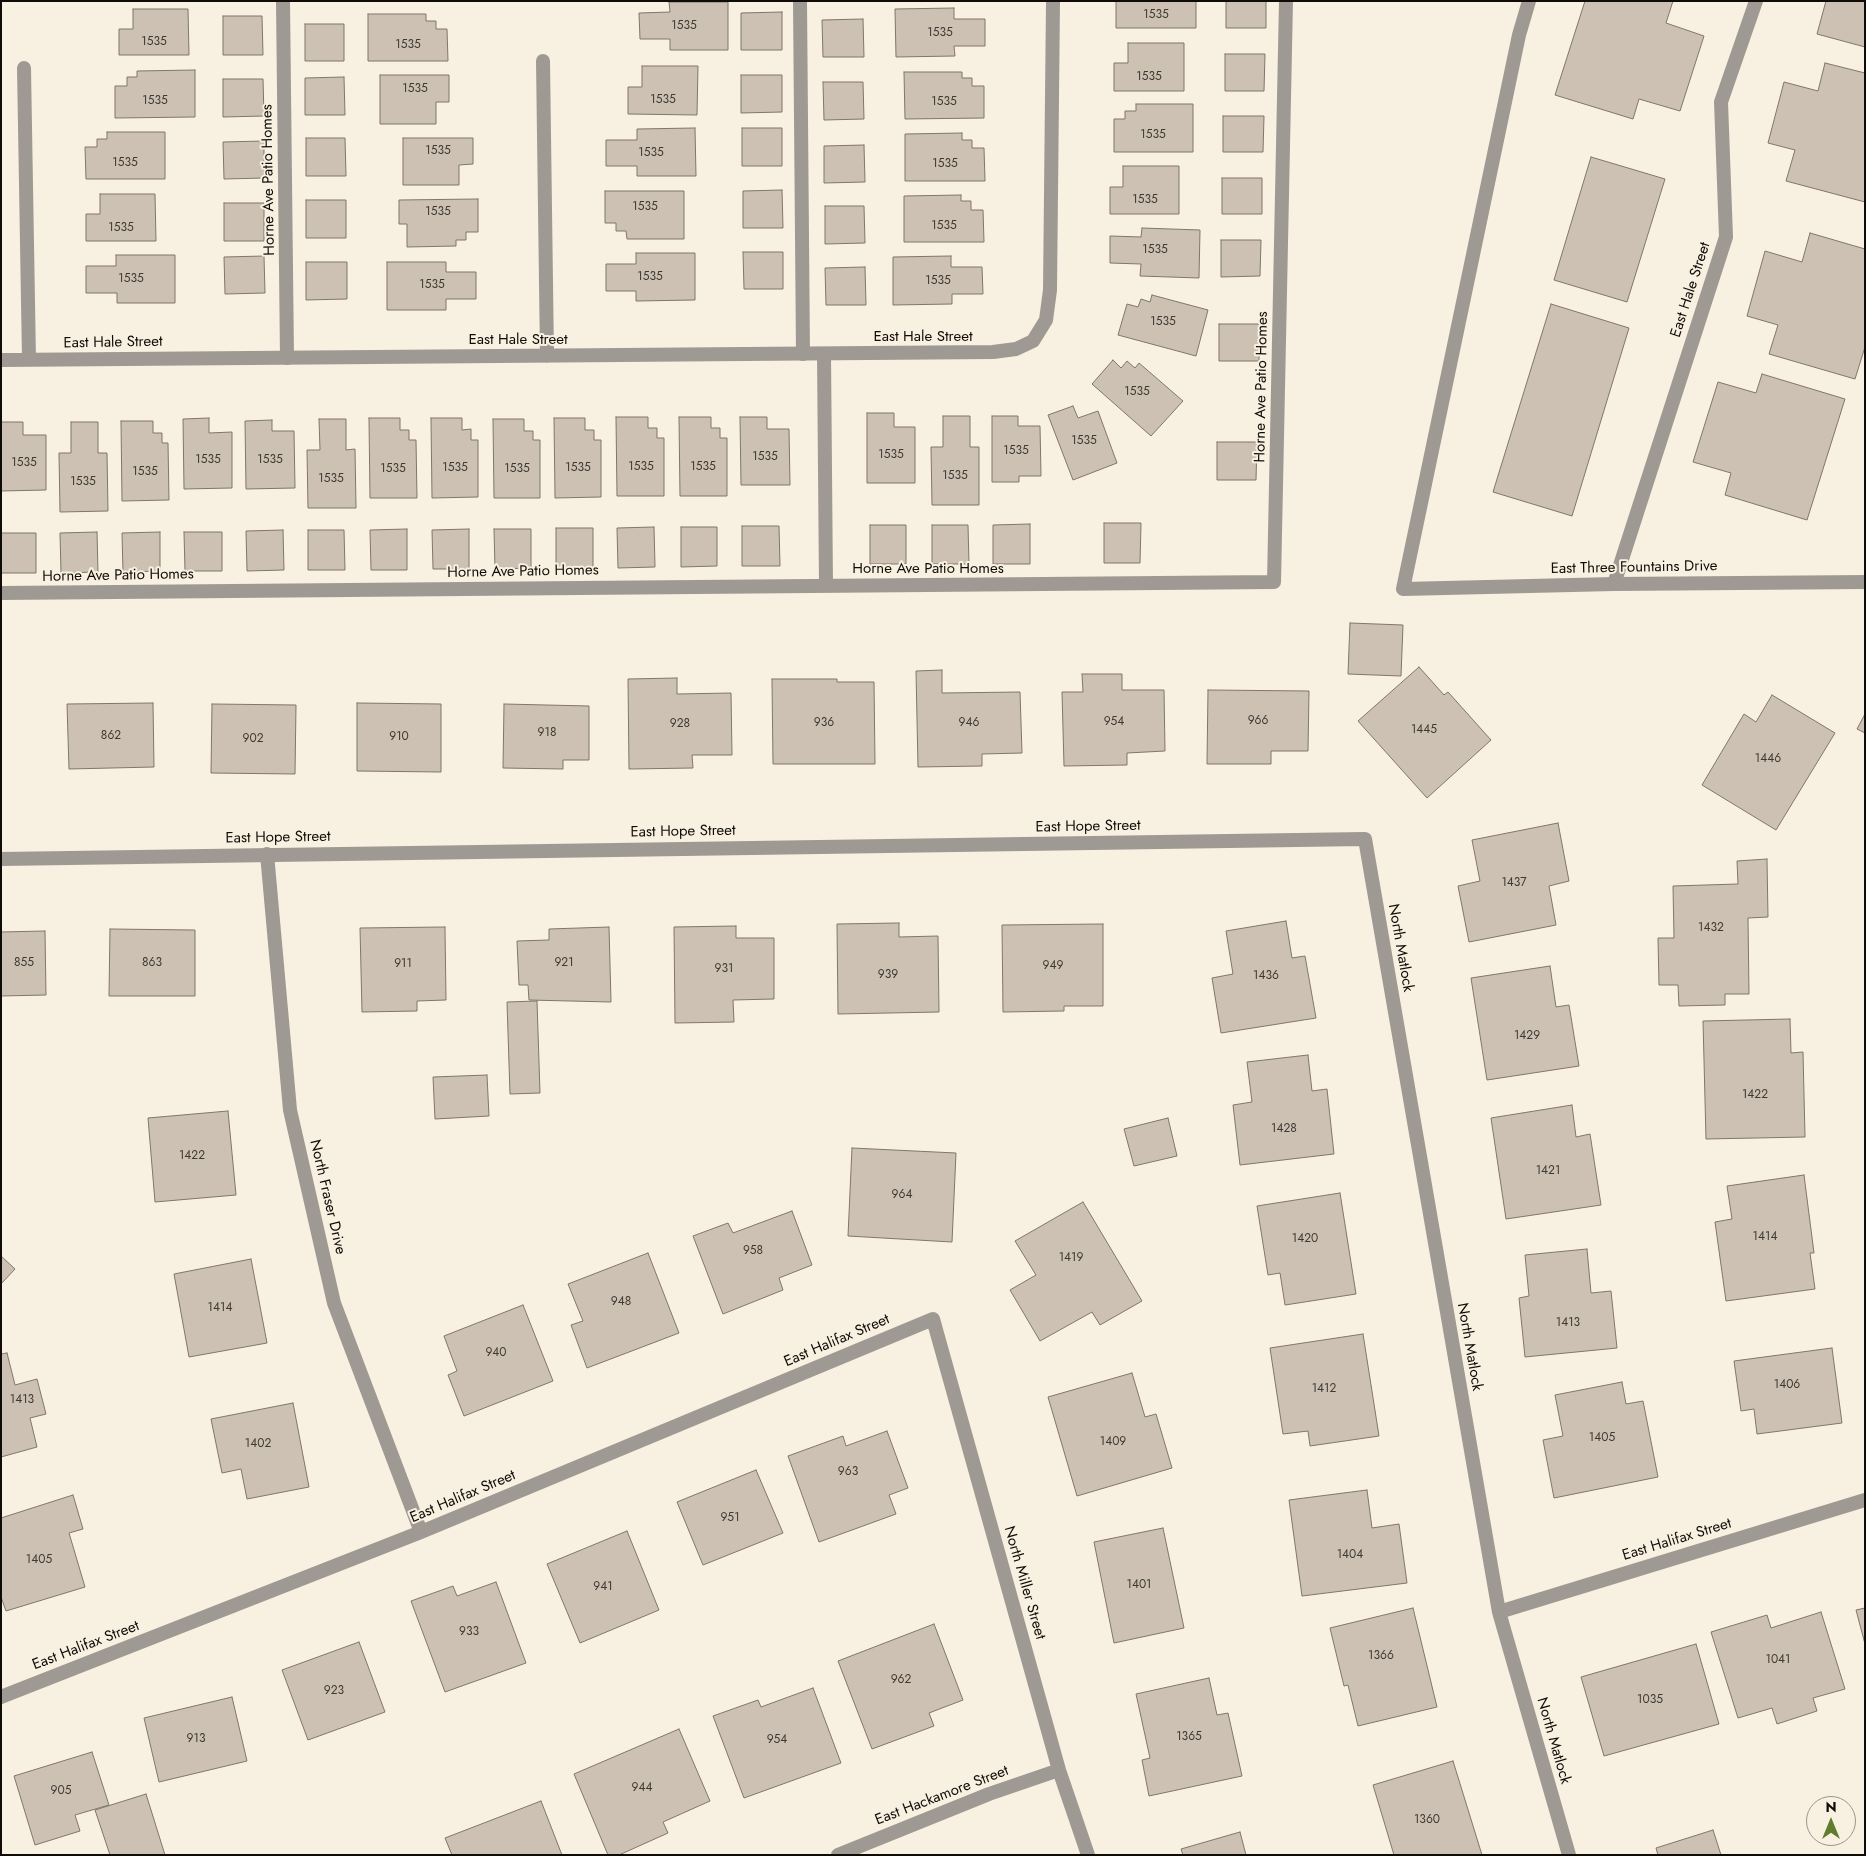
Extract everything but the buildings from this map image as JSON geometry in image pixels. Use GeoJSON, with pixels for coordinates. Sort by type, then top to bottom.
{"type":"FeatureCollection","features":[{"type":"Feature","properties":{"kind":"street","name":"Horne Ave Patio Homes"},"geometry":{"type":"LineString","coordinates":[[283,1],[287,358]]}},
{"type":"Feature","properties":{"kind":"street"},"geometry":{"type":"LineString","coordinates":[[800,1],[803,354]]}},
{"type":"Feature","properties":{"kind":"street","name":"East Hale Street"},"geometry":{"type":"LineString","coordinates":[[1,360],[824,354],[994,352],[1016,349],[1033,341],[1046,320],[1050,290],[1053,1]]}},
{"type":"Feature","properties":{"kind":"street","name":"Horne Ave Patio Homes"},"geometry":{"type":"LineString","coordinates":[[1,593],[1274,582],[1286,1]]}},
{"type":"Feature","properties":{"kind":"street","name":"East Three Fountains Drive"},"geometry":{"type":"LineString","coordinates":[[1529,1],[1519,35],[1403,589],[1614,584],[1865,582]]}},
{"type":"Feature","properties":{"kind":"street","name":"East Hale Street"},"geometry":{"type":"LineString","coordinates":[[1614,584],[1726,237],[1721,102],[1756,1]]}},
{"type":"Feature","properties":{"kind":"street"},"geometry":{"type":"LineString","coordinates":[[543,61],[548,356]]}},
{"type":"Feature","properties":{"kind":"street"},"geometry":{"type":"LineString","coordinates":[[24,68],[29,360]]}},
{"type":"Feature","properties":{"kind":"street"},"geometry":{"type":"LineString","coordinates":[[824,354],[826,586]]}},
{"type":"Feature","properties":{"kind":"street","name":"East Hope Street"},"geometry":{"type":"LineString","coordinates":[[1,859],[1365,839]]}},
{"type":"Feature","properties":{"kind":"street","name":"North Matlock"},"geometry":{"type":"LineString","coordinates":[[1365,839],[1499,1612],[1569,1855]]}},
{"type":"Feature","properties":{"kind":"street","name":"North Fraser Drive"},"geometry":{"type":"LineString","coordinates":[[267,854],[290,1110],[334,1303],[421,1532]]}},
{"type":"Feature","properties":{"kind":"street","name":"East Halifax Street"},"geometry":{"type":"LineString","coordinates":[[1,1697],[421,1532],[933,1319]]}},
{"type":"Feature","properties":{"kind":"street","name":"North Miller Street"},"geometry":{"type":"LineString","coordinates":[[933,1319],[1059,1770],[1088,1855]]}},
{"type":"Feature","properties":{"kind":"street","name":"East Halifax Street"},"geometry":{"type":"LineString","coordinates":[[1499,1612],[1865,1500]]}},
{"type":"Feature","properties":{"kind":"street","name":"East Hackamore Street"},"geometry":{"type":"LineString","coordinates":[[838,1855],[989,1794],[1059,1770]]}}]}
